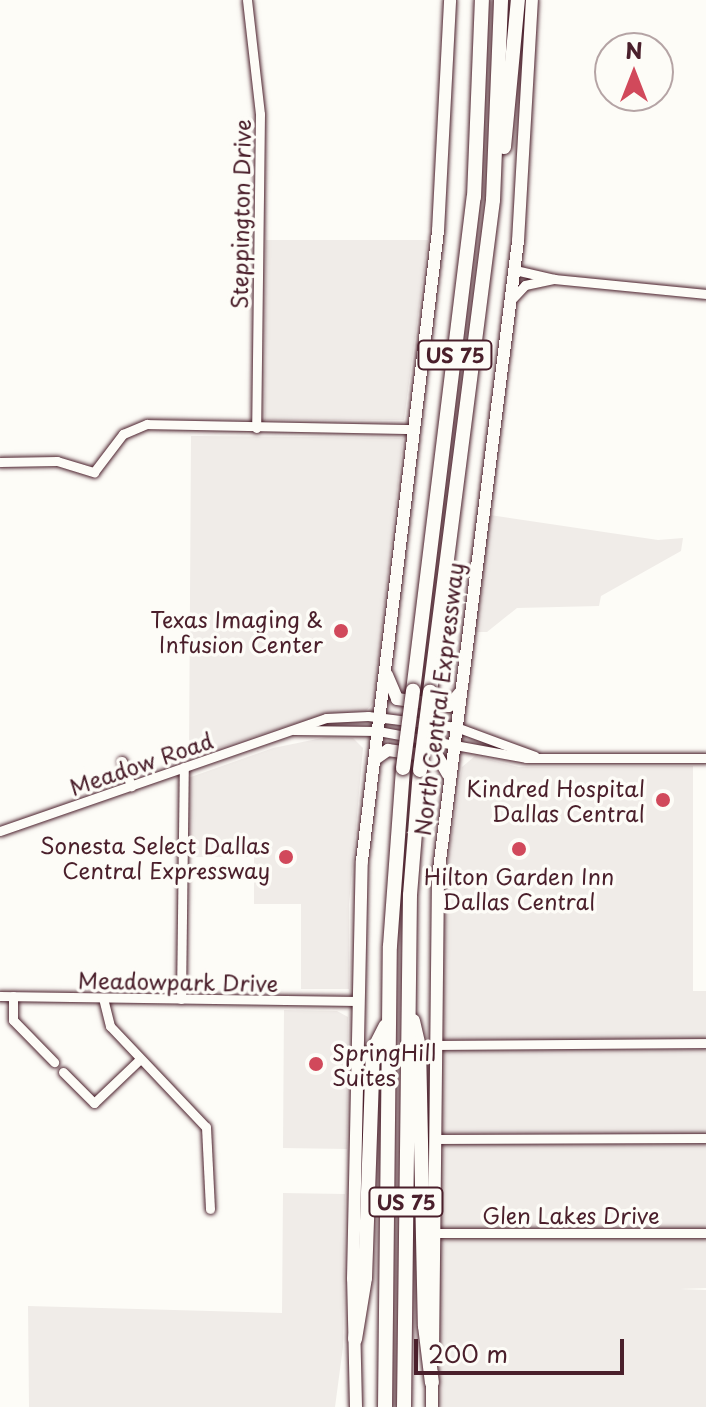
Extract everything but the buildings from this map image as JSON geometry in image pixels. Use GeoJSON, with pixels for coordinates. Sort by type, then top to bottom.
{"type":"FeatureCollection","features":[{"type":"Feature","properties":{"kind":"highway","name":"North Central Expressway"},"geometry":{"type":"LineString","coordinates":[[385,1407],[392,894],[403,768],[471,223],[482,0]]}},
{"type":"Feature","properties":{"kind":"highway","name":"North Central Expressway"},"geometry":{"type":"LineString","coordinates":[[404,1407],[408,997],[420,770],[493,200],[501,0]]}},
{"type":"Feature","properties":{"kind":"highway"},"geometry":{"type":"LineString","coordinates":[[493,200],[510,121],[518,0]]}},
{"type":"Feature","properties":{"kind":"highway"},"geometry":{"type":"LineString","coordinates":[[408,997],[419,1046],[425,1326],[432,1383]]}},
{"type":"Feature","properties":{"kind":"highway"},"geometry":{"type":"LineString","coordinates":[[355,1339],[365,1278],[373,1051],[388,1022]]}},
{"type":"Feature","properties":{"kind":"main road"},"geometry":{"type":"LineString","coordinates":[[356,1407],[357,1001],[362,861],[445,156],[450,0]]}},
{"type":"Feature","properties":{"kind":"main road","name":"North Central Expressway"},"geometry":{"type":"LineString","coordinates":[[432,1407],[438,889],[448,774],[463,685],[515,270],[532,0]]}},
{"type":"Feature","properties":{"kind":"main road"},"geometry":{"type":"LineString","coordinates":[[386,672],[397,699],[449,706],[463,685]]}},
{"type":"Feature","properties":{"kind":"main road"},"geometry":{"type":"LineString","coordinates":[[375,759],[388,750],[438,757],[448,774]]}},
{"type":"Feature","properties":{"kind":"street","name":"Steppington Drive"},"geometry":{"type":"LineString","coordinates":[[247,0],[260,114],[256,428]]}},
{"type":"Feature","properties":{"kind":"street"},"geometry":{"type":"LineString","coordinates":[[515,270],[554,279],[706,294]]}},
{"type":"Feature","properties":{"kind":"street"},"geometry":{"type":"LineString","coordinates":[[511,301],[525,285],[554,279]]}},
{"type":"Feature","properties":{"kind":"street"},"geometry":{"type":"LineString","coordinates":[[0,462],[57,461],[94,472],[123,434],[136,427],[414,429]]}},
{"type":"Feature","properties":{"kind":"street","name":"Meadow Road"},"geometry":{"type":"LineString","coordinates":[[0,831],[319,719],[379,717],[456,727],[535,756]]}},
{"type":"Feature","properties":{"kind":"street","name":"Meadow Road"},"geometry":{"type":"LineString","coordinates":[[294,730],[340,727],[378,731],[535,756],[706,758]]}},
{"type":"Feature","properties":{"kind":"street"},"geometry":{"type":"LineString","coordinates":[[122,761],[131,786]]}},
{"type":"Feature","properties":{"kind":"street"},"geometry":{"type":"LineString","coordinates":[[181,999],[184,767]]}},
{"type":"Feature","properties":{"kind":"street","name":"Meadowpark Drive"},"geometry":{"type":"LineString","coordinates":[[0,996],[357,1001]]}},
{"type":"Feature","properties":{"kind":"street"},"geometry":{"type":"LineString","coordinates":[[13,996],[13,1020],[54,1062]]}},
{"type":"Feature","properties":{"kind":"street"},"geometry":{"type":"LineString","coordinates":[[103,998],[110,1026],[139,1060],[206,1127],[210,1209]]}},
{"type":"Feature","properties":{"kind":"street"},"geometry":{"type":"LineString","coordinates":[[437,1045],[706,1043]]}},
{"type":"Feature","properties":{"kind":"street"},"geometry":{"type":"LineString","coordinates":[[63,1072],[94,1103],[139,1060]]}},
{"type":"Feature","properties":{"kind":"street"},"geometry":{"type":"LineString","coordinates":[[435,1139],[706,1138]]}},
{"type":"Feature","properties":{"kind":"street","name":"Glen Lakes Drive"},"geometry":{"type":"LineString","coordinates":[[435,1233],[706,1233]]}},
{"type":"Feature","properties":{"kind":"shaded area"},"geometry":{"type":"Polygon","coordinates":[[[266,240],[428,240],[404,420],[265,420],[266,240]]]}},
{"type":"Feature","properties":{"kind":"shaded area"},"geometry":{"type":"Polygon","coordinates":[[[191,436],[403,438],[374,702],[366,711],[322,715],[189,757],[191,436]]]}},
{"type":"Feature","properties":{"kind":"shaded area"},"geometry":{"type":"Polygon","coordinates":[[[490,515],[658,540],[683,538],[681,551],[601,596],[599,606],[517,608],[487,632],[473,632],[490,515]]]}},
{"type":"Feature","properties":{"kind":"shaded area"},"geometry":{"type":"Polygon","coordinates":[[[327,737],[353,738],[363,748],[349,905],[349,989],[301,989],[301,904],[254,904],[254,857],[188,857],[188,778],[273,748],[327,737]]]}},
{"type":"Feature","properties":{"kind":"shaded area"},"geometry":{"type":"Polygon","coordinates":[[[475,756],[519,767],[693,766],[693,991],[706,991],[706,1288],[680,1289],[706,1290],[706,1407],[437,1407],[444,885],[462,767],[475,756]]]}},
{"type":"Feature","properties":{"kind":"shaded area"},"geometry":{"type":"Polygon","coordinates":[[[284,1010],[337,1011],[348,1017],[347,1149],[283,1148],[284,1010]]]}},
{"type":"Feature","properties":{"kind":"shaded area"},"geometry":{"type":"Polygon","coordinates":[[[283,1193],[345,1194],[343,1347],[335,1407],[29,1407],[28,1306],[282,1313],[283,1193]]]}},
{"type":"Feature","properties":{"kind":"place","name":"Texas Imaging & Infusion Center"},"geometry":{"type":"Point","coordinates":[341,631]}},
{"type":"Feature","properties":{"kind":"place","name":"Kindred Hospital Dallas Central"},"geometry":{"type":"Point","coordinates":[663,800]}},
{"type":"Feature","properties":{"kind":"place","name":"Hilton Garden Inn Dallas Central"},"geometry":{"type":"Point","coordinates":[519,849]}},
{"type":"Feature","properties":{"kind":"place","name":"Sonesta Select Dallas Central Expressway"},"geometry":{"type":"Point","coordinates":[286,857]}},
{"type":"Feature","properties":{"kind":"place","name":"SpringHill Suites"},"geometry":{"type":"Point","coordinates":[316,1064]}}]}
